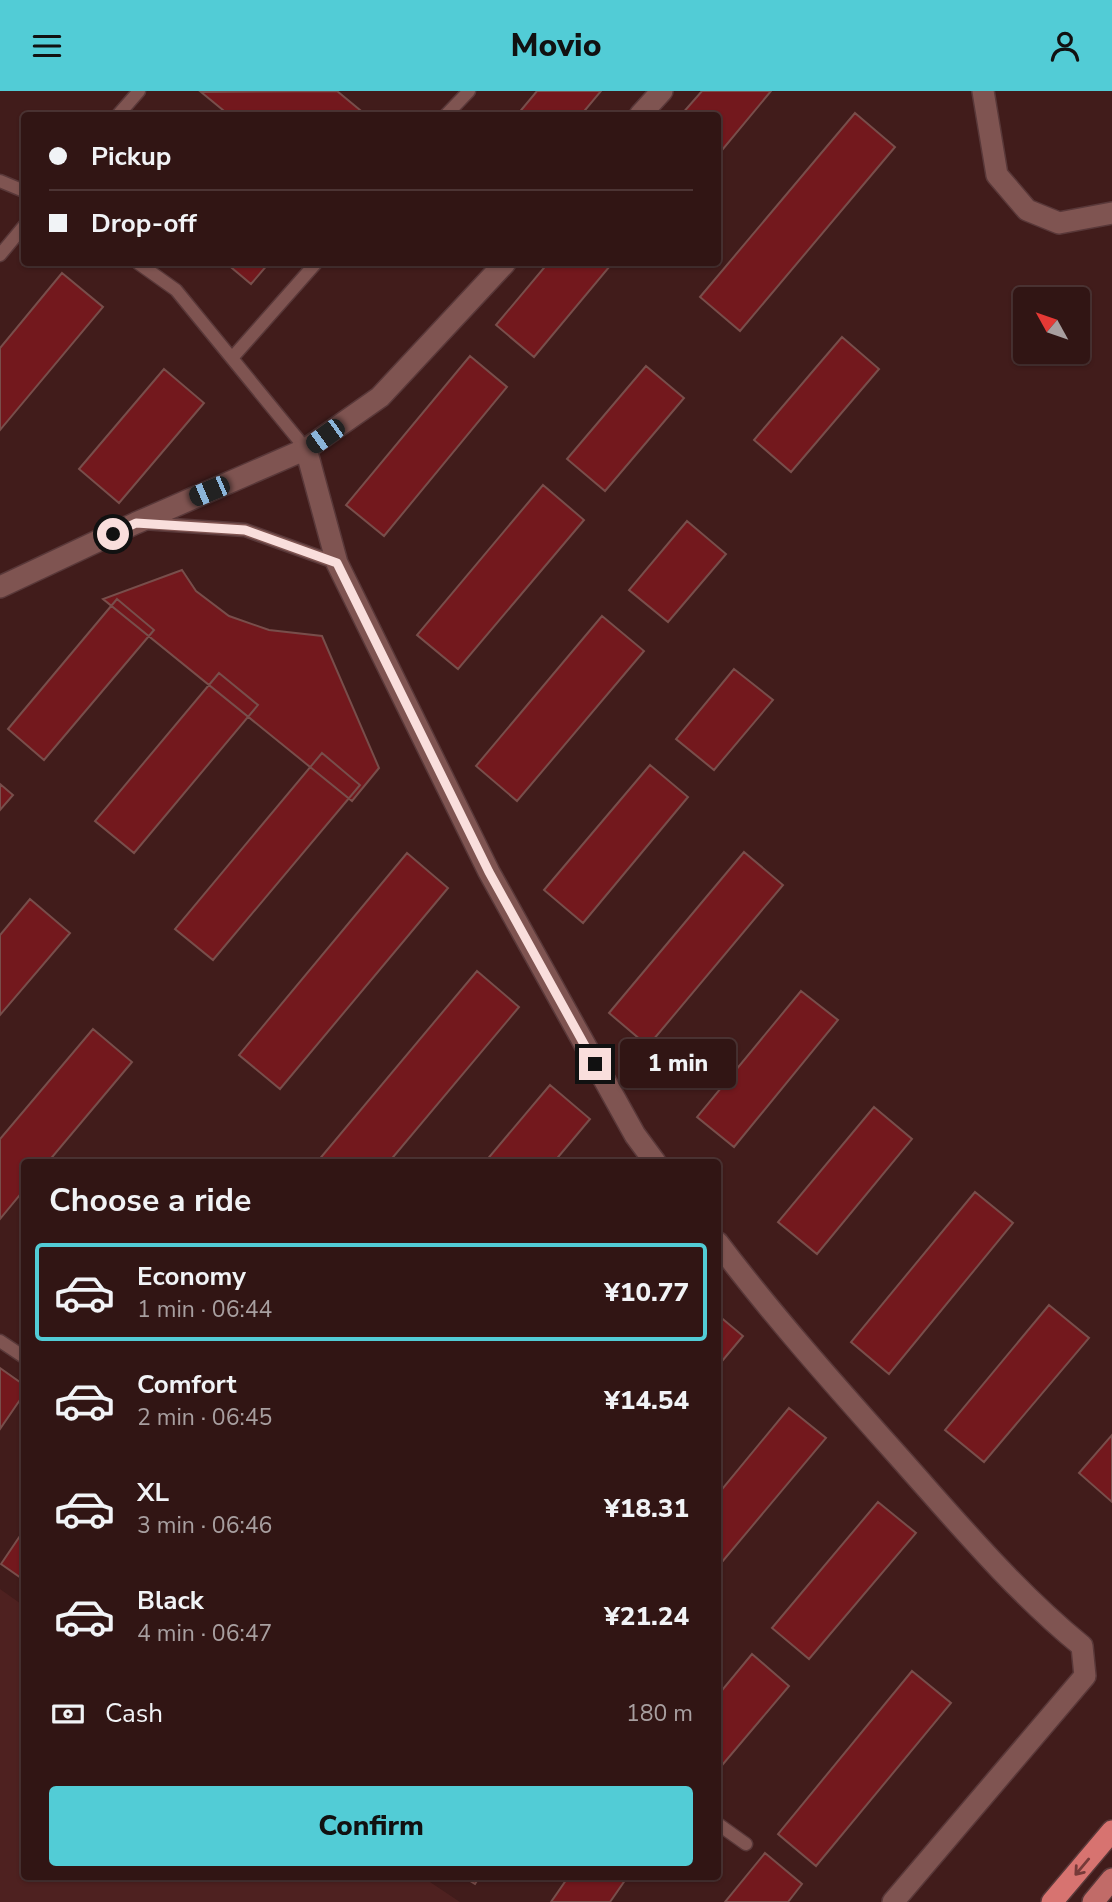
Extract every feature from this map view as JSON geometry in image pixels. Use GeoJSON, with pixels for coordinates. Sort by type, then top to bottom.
{"type":"FeatureCollection","features":[{"type":"Feature","properties":{"kind":"highway"},"geometry":{"type":"LineString","coordinates":[[1052,1902],[1112,1831]]}},
{"type":"Feature","properties":{"kind":"main road"},"geometry":{"type":"LineString","coordinates":[[1093,1902],[1112,1879]]}},
{"type":"Feature","properties":{"kind":"street"},"geometry":{"type":"LineString","coordinates":[[643,112],[662,91]]}},
{"type":"Feature","properties":{"kind":"street"},"geometry":{"type":"LineString","coordinates":[[983,91],[997,176],[1027,210],[1059,223],[1112,213]]}},
{"type":"Feature","properties":{"kind":"street"},"geometry":{"type":"LineString","coordinates":[[0,587],[136,523],[306,449],[380,397],[502,266]]}},
{"type":"Feature","properties":{"kind":"street"},"geometry":{"type":"LineString","coordinates":[[306,449],[337,563],[489,872],[635,1136],[653,1159]]}},
{"type":"Feature","properties":{"kind":"street"},"geometry":{"type":"LineString","coordinates":[[721,1247],[771,1313],[950,1514],[1041,1612],[1082,1646],[1085,1675],[893,1902]]}},
{"type":"Feature","properties":{"kind":"lane"},"geometry":{"type":"LineString","coordinates":[[121,112],[139,91]]}},
{"type":"Feature","properties":{"kind":"lane"},"geometry":{"type":"LineString","coordinates":[[449,112],[469,91]]}},
{"type":"Feature","properties":{"kind":"lane"},"geometry":{"type":"LineString","coordinates":[[0,180],[21,190]]}},
{"type":"Feature","properties":{"kind":"lane"},"geometry":{"type":"LineString","coordinates":[[0,255],[21,230]]}},
{"type":"Feature","properties":{"kind":"lane"},"geometry":{"type":"LineString","coordinates":[[142,266],[176,290],[306,449]]}},
{"type":"Feature","properties":{"kind":"lane"},"geometry":{"type":"LineString","coordinates":[[232,358],[313,266]]}},
{"type":"Feature","properties":{"kind":"lane"},"geometry":{"type":"LineString","coordinates":[[136,523],[245,530],[337,563]]}},
{"type":"Feature","properties":{"kind":"lane"},"geometry":{"type":"LineString","coordinates":[[0,1341],[21,1355]]}},
{"type":"Feature","properties":{"kind":"lane"},"geometry":{"type":"LineString","coordinates":[[721,1826],[746,1844]]}},
{"type":"Feature","properties":{"kind":"shaded area"},"geometry":{"type":"Polygon","coordinates":[[[0,1589],[21,1604],[21,1880],[427,1880],[460,1902],[0,1902],[0,1589]]]}},
{"type":"Feature","properties":{"kind":"building"},"geometry":{"type":"Polygon","coordinates":[[[337,91],[362,112],[225,112],[201,92],[337,91]]]}},
{"type":"Feature","properties":{"kind":"building"},"geometry":{"type":"Polygon","coordinates":[[[537,91],[601,91],[584,112],[520,112],[537,91]]]}},
{"type":"Feature","properties":{"kind":"building"},"geometry":{"type":"Polygon","coordinates":[[[702,91],[771,91],[721,151],[721,112],[684,112],[702,91]]]}},
{"type":"Feature","properties":{"kind":"building"},"geometry":{"type":"Polygon","coordinates":[[[855,113],[895,147],[740,331],[700,297],[855,113]]]}},
{"type":"Feature","properties":{"kind":"building"},"geometry":{"type":"Polygon","coordinates":[[[230,266],[266,266],[251,284],[230,266]]]}},
{"type":"Feature","properties":{"kind":"building"},"geometry":{"type":"Polygon","coordinates":[[[545,266],[610,266],[534,357],[496,325],[545,266]]]}},
{"type":"Feature","properties":{"kind":"building"},"geometry":{"type":"Polygon","coordinates":[[[62,273],[103,307],[0,430],[0,348],[62,273]]]}},
{"type":"Feature","properties":{"kind":"building"},"geometry":{"type":"Polygon","coordinates":[[[842,337],[879,369],[791,472],[754,440],[842,337]]]}},
{"type":"Feature","properties":{"kind":"building"},"geometry":{"type":"Polygon","coordinates":[[[470,356],[507,387],[384,536],[346,505],[470,356]]]}},
{"type":"Feature","properties":{"kind":"building"},"geometry":{"type":"Polygon","coordinates":[[[646,366],[684,398],[605,491],[567,459],[646,366]]]}},
{"type":"Feature","properties":{"kind":"building"},"geometry":{"type":"Polygon","coordinates":[[[164,369],[204,403],[119,503],[79,469],[164,369]]]}},
{"type":"Feature","properties":{"kind":"building"},"geometry":{"type":"Polygon","coordinates":[[[543,485],[584,520],[458,669],[417,635],[543,485]]]}},
{"type":"Feature","properties":{"kind":"building"},"geometry":{"type":"Polygon","coordinates":[[[687,521],[726,554],[668,622],[629,590],[687,521]]]}},
{"type":"Feature","properties":{"kind":"building"},"geometry":{"type":"Polygon","coordinates":[[[182,570],[196,591],[229,616],[269,630],[322,636],[379,768],[352,801],[103,599],[182,570]]]}},
{"type":"Feature","properties":{"kind":"building"},"geometry":{"type":"Polygon","coordinates":[[[117,599],[154,630],[44,760],[8,729],[117,599]]]}},
{"type":"Feature","properties":{"kind":"building"},"geometry":{"type":"Polygon","coordinates":[[[602,616],[644,651],[517,801],[476,766],[602,616]]]}},
{"type":"Feature","properties":{"kind":"building"},"geometry":{"type":"Polygon","coordinates":[[[734,669],[773,700],[714,770],[676,739],[734,669]]]}},
{"type":"Feature","properties":{"kind":"building"},"geometry":{"type":"Polygon","coordinates":[[[219,673],[258,705],[134,853],[95,821],[219,673]]]}},
{"type":"Feature","properties":{"kind":"building"},"geometry":{"type":"Polygon","coordinates":[[[322,753],[360,785],[213,960],[175,929],[322,753]]]}},
{"type":"Feature","properties":{"kind":"building"},"geometry":{"type":"Polygon","coordinates":[[[650,765],[688,797],[583,923],[544,890],[650,765]]]}},
{"type":"Feature","properties":{"kind":"building"},"geometry":{"type":"Polygon","coordinates":[[[0,784],[13,795],[0,810],[0,784]]]}},
{"type":"Feature","properties":{"kind":"building"},"geometry":{"type":"Polygon","coordinates":[[[744,852],[783,885],[648,1046],[609,1013],[744,852]]]}},
{"type":"Feature","properties":{"kind":"building"},"geometry":{"type":"Polygon","coordinates":[[[407,853],[448,888],[280,1089],[239,1055],[407,853]]]}},
{"type":"Feature","properties":{"kind":"building"},"geometry":{"type":"Polygon","coordinates":[[[30,899],[70,933],[0,1015],[0,935],[30,899]]]}},
{"type":"Feature","properties":{"kind":"building"},"geometry":{"type":"Polygon","coordinates":[[[477,971],[519,1007],[392,1159],[320,1159],[477,971]]]}},
{"type":"Feature","properties":{"kind":"building"},"geometry":{"type":"Polygon","coordinates":[[[801,991],[838,1020],[734,1147],[697,1117],[801,991]]]}},
{"type":"Feature","properties":{"kind":"building"},"geometry":{"type":"Polygon","coordinates":[[[93,1029],[132,1062],[51,1159],[21,1159],[21,1194],[0,1219],[0,1139],[93,1029]]]}},
{"type":"Feature","properties":{"kind":"building"},"geometry":{"type":"Polygon","coordinates":[[[550,1085],[590,1119],[557,1159],[488,1159],[550,1085]]]}},
{"type":"Feature","properties":{"kind":"building"},"geometry":{"type":"Polygon","coordinates":[[[874,1107],[912,1139],[817,1254],[778,1222],[874,1107]]]}},
{"type":"Feature","properties":{"kind":"building"},"geometry":{"type":"Polygon","coordinates":[[[975,1192],[1013,1223],[889,1374],[851,1342],[975,1192]]]}},
{"type":"Feature","properties":{"kind":"building"},"geometry":{"type":"Polygon","coordinates":[[[1049,1305],[1089,1338],[984,1462],[945,1430],[1049,1305]]]}},
{"type":"Feature","properties":{"kind":"building"},"geometry":{"type":"Polygon","coordinates":[[[721,1318],[743,1336],[721,1362],[721,1318]]]}},
{"type":"Feature","properties":{"kind":"building"},"geometry":{"type":"Polygon","coordinates":[[[0,1368],[21,1383],[21,1398],[0,1429],[0,1368]]]}},
{"type":"Feature","properties":{"kind":"building"},"geometry":{"type":"Polygon","coordinates":[[[789,1408],[826,1438],[722,1562],[721,1490],[789,1408]]]}},
{"type":"Feature","properties":{"kind":"building"},"geometry":{"type":"Polygon","coordinates":[[[1112,1435],[1112,1502],[1079,1473],[1112,1435]]]}},
{"type":"Feature","properties":{"kind":"building"},"geometry":{"type":"Polygon","coordinates":[[[878,1502],[916,1533],[809,1659],[772,1628],[878,1502]]]}},
{"type":"Feature","properties":{"kind":"building"},"geometry":{"type":"Polygon","coordinates":[[[21,1534],[21,1578],[1,1564],[21,1534]]]}},
{"type":"Feature","properties":{"kind":"building"},"geometry":{"type":"Polygon","coordinates":[[[752,1654],[789,1686],[721,1766],[721,1691],[752,1654]]]}},
{"type":"Feature","properties":{"kind":"building"},"geometry":{"type":"Polygon","coordinates":[[[912,1671],[951,1703],[816,1866],[778,1834],[912,1671]]]}},
{"type":"Feature","properties":{"kind":"building"},"geometry":{"type":"Polygon","coordinates":[[[765,1853],[802,1884],[788,1902],[725,1902],[765,1853]]]}},
{"type":"Feature","properties":{"kind":"building"},"geometry":{"type":"Polygon","coordinates":[[[566,1880],[625,1880],[610,1902],[551,1902],[566,1880]]]}},
{"type":"Feature","properties":{"kind":"route"},"geometry":{"type":"LineString","coordinates":[[113,534],[136,523],[245,530],[337,563],[489,872],[595,1064]]}}]}
